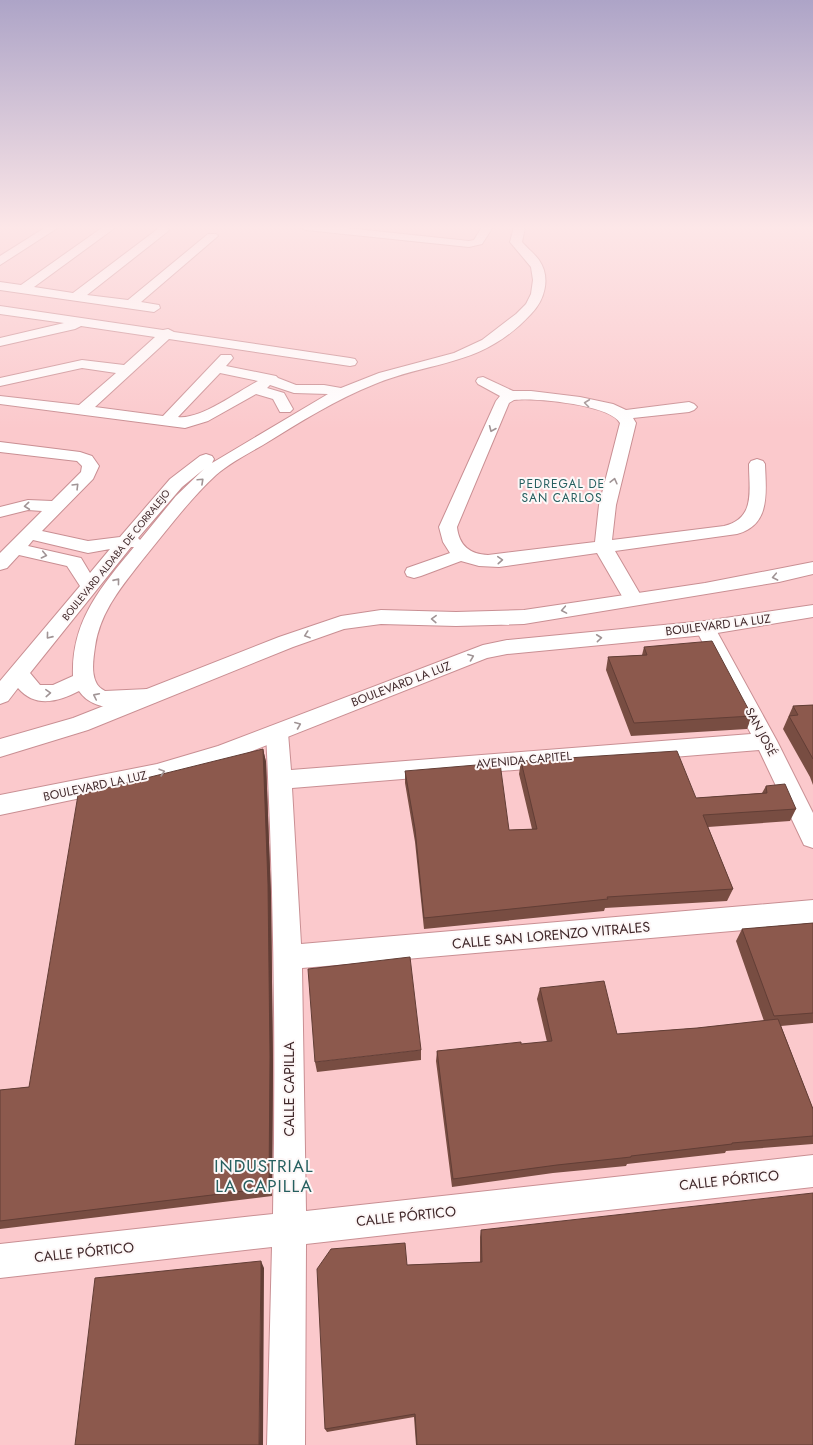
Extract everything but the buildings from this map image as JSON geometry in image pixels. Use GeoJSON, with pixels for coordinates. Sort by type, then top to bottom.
{"type":"FeatureCollection","features":[{"type":"Feature","properties":{"kind":"street"},"geometry":{"type":"LineString","coordinates":[[64,294],[154,308]]}},
{"type":"Feature","properties":{"kind":"street"},"geometry":{"type":"LineString","coordinates":[[131,304],[142,294]]}},
{"type":"Feature","properties":{"kind":"street","name":"BOULEVARD ALDABA DE CORRALEJO"},"geometry":{"type":"LineString","coordinates":[[83,680],[85,647],[92,618],[103,598],[195,487],[212,470],[299,416],[344,393],[379,378],[454,358],[472,351],[510,327],[530,309],[537,294]]}},
{"type":"Feature","properties":{"kind":"street"},"geometry":{"type":"LineString","coordinates":[[0,310],[168,333],[350,362]]}},
{"type":"Feature","properties":{"kind":"street"},"geometry":{"type":"LineString","coordinates":[[0,342],[88,322]]}},
{"type":"Feature","properties":{"kind":"street"},"geometry":{"type":"LineString","coordinates":[[83,410],[168,333]]}},
{"type":"Feature","properties":{"kind":"street"},"geometry":{"type":"LineString","coordinates":[[166,421],[238,344]]}},
{"type":"Feature","properties":{"kind":"street","name":"BOULEVARD ALDABA DE CORRALEJO"},"geometry":{"type":"LineString","coordinates":[[0,696],[176,483],[199,464],[282,403],[377,369],[423,356]]}},
{"type":"Feature","properties":{"kind":"street"},"geometry":{"type":"LineString","coordinates":[[0,382],[82,364],[127,370]]}},
{"type":"Feature","properties":{"kind":"street"},"geometry":{"type":"LineString","coordinates":[[216,368],[270,379],[294,389],[324,389],[344,393]]}},
{"type":"Feature","properties":{"kind":"street"},"geometry":{"type":"LineString","coordinates":[[0,400],[186,423],[203,418],[270,379]]}},
{"type":"Feature","properties":{"kind":"street"},"geometry":{"type":"LineString","coordinates":[[483,381],[510,396]]}},
{"type":"Feature","properties":{"kind":"street"},"geometry":{"type":"LineString","coordinates":[[255,388],[282,403],[294,389]]}},
{"type":"Feature","properties":{"kind":"street"},"geometry":{"type":"LineString","coordinates":[[633,599],[604,547],[604,528],[607,506],[628,423],[623,415],[616,410],[602,405],[524,395],[510,396],[503,401],[448,527],[448,536],[463,554],[472,559],[502,560],[604,547],[725,531],[743,526],[751,520],[756,507],[757,464]]}},
{"type":"Feature","properties":{"kind":"street"},"geometry":{"type":"LineString","coordinates":[[623,415],[689,407]]}},
{"type":"Feature","properties":{"kind":"street"},"geometry":{"type":"LineString","coordinates":[[0,447],[80,457],[89,461],[91,465],[91,470],[0,564]]}},
{"type":"Feature","properties":{"kind":"street"},"geometry":{"type":"LineString","coordinates":[[0,458],[28,451]]}},
{"type":"Feature","properties":{"kind":"street"},"geometry":{"type":"LineString","coordinates":[[0,512],[28,505],[55,506]]}},
{"type":"Feature","properties":{"kind":"street"},"geometry":{"type":"LineString","coordinates":[[29,534],[88,548],[127,541],[146,545]]}},
{"type":"Feature","properties":{"kind":"street"},"geometry":{"type":"LineString","coordinates":[[74,562],[88,548]]}},
{"type":"Feature","properties":{"kind":"street"},"geometry":{"type":"LineString","coordinates":[[15,549],[74,562],[90,587]]}},
{"type":"Feature","properties":{"kind":"street"},"geometry":{"type":"LineString","coordinates":[[414,572],[463,554]]}},
{"type":"Feature","properties":{"kind":"street"},"geometry":{"type":"LineString","coordinates":[[0,748],[56,733],[286,642],[341,623],[381,618],[456,619],[524,616],[705,589],[779,576],[813,568]]}},
{"type":"Feature","properties":{"kind":"street","name":"BOULEVARD LA LUZ"},"geometry":{"type":"LineString","coordinates":[[0,805],[157,773],[224,753],[483,652],[507,647],[704,628],[813,611]]}},
{"type":"Feature","properties":{"kind":"street"},"geometry":{"type":"LineString","coordinates":[[524,616],[537,644]]}},
{"type":"Feature","properties":{"kind":"street","name":"SAN JOSÉ"},"geometry":{"type":"LineString","coordinates":[[704,628],[766,741],[813,838]]}},
{"type":"Feature","properties":{"kind":"street"},"geometry":{"type":"LineString","coordinates":[[20,673],[24,683],[30,690],[38,693],[48,694],[60,692],[83,680],[90,693],[99,699],[114,700],[148,697]]}},
{"type":"Feature","properties":{"kind":"street","name":"CALLE CAPILLA"},"geometry":{"type":"LineString","coordinates":[[277,733],[281,780],[289,957],[289,1229],[286,1445]]}},
{"type":"Feature","properties":{"kind":"street","name":"AVENIDA CAPITEL"},"geometry":{"type":"LineString","coordinates":[[281,780],[766,741]]}},
{"type":"Feature","properties":{"kind":"street","name":"CALLE SAN LORENZO VITRALES"},"geometry":{"type":"LineString","coordinates":[[289,957],[813,912]]}},
{"type":"Feature","properties":{"kind":"street","name":"CALLE PÓRTICO"},"geometry":{"type":"LineString","coordinates":[[0,1261],[813,1171]]}},
{"type":"Feature","properties":{"kind":"district","name":"PEDREGAL DE SAN CARLOS"},"geometry":{"type":"Point","coordinates":[562,491]}},
{"type":"Feature","properties":{"kind":"district","name":"INDUSTRIAL LA CAPILLA"},"geometry":{"type":"Point","coordinates":[264,1176]}}]}
